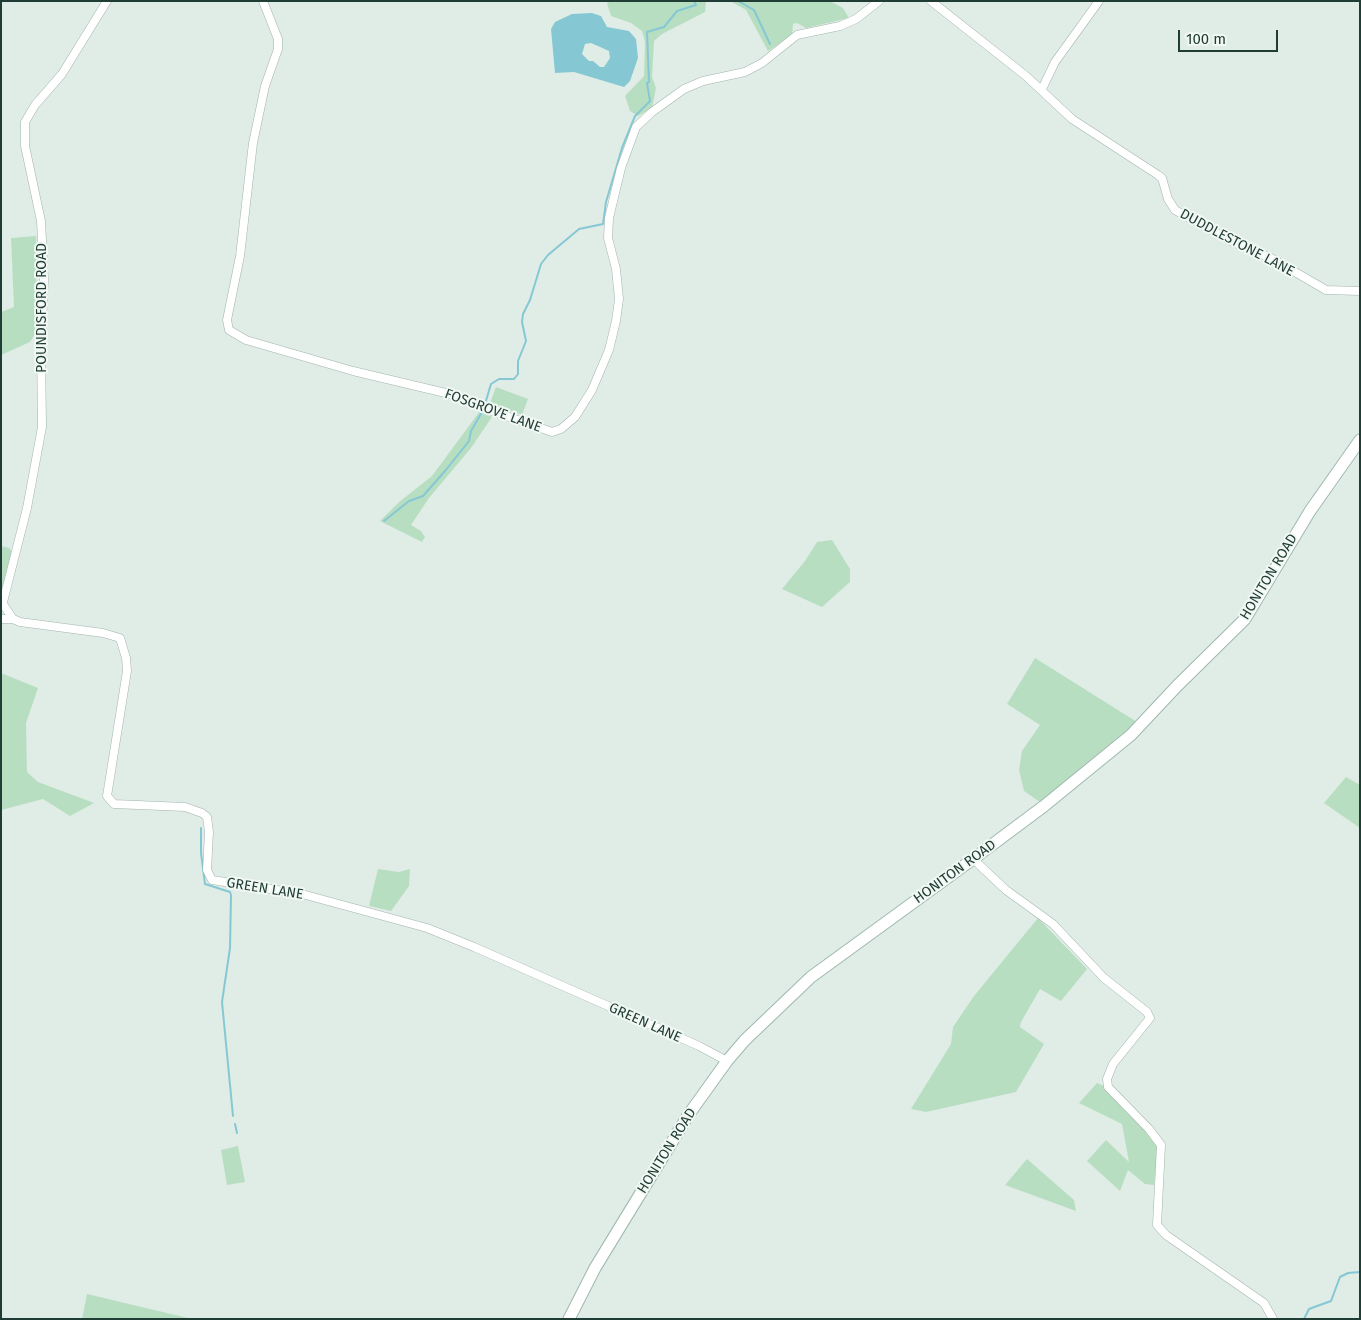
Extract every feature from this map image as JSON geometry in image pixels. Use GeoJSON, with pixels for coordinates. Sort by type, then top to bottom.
{"type":"FeatureCollection","features":[{"type":"Feature","properties":{"kind":"main road","name":"HONITON ROAD"},"geometry":{"type":"LineString","coordinates":[[570,1319],[592,1275],[689,1114],[727,1061],[762,1021],[811,976],[973,860],[1131,735],[1177,686],[1240,625],[1263,593],[1310,511],[1360,440]]}},
{"type":"Feature","properties":{"kind":"street","name":"POUNDISFORD ROAD"},"geometry":{"type":"LineString","coordinates":[[2,605],[27,508],[42,427],[40,346],[44,280],[41,222],[26,146],[25,122],[35,105],[62,74],[107,1]]}},
{"type":"Feature","properties":{"kind":"street","name":"FOSGROVE LANE"},"geometry":{"type":"LineString","coordinates":[[263,1],[278,39],[278,49],[265,86],[253,144],[240,256],[227,320],[229,330],[246,340],[352,371],[454,396],[552,432],[561,429],[575,417],[592,390],[609,350],[619,299],[616,269],[608,238],[609,218],[620,168],[636,127],[652,112],[684,89],[703,82],[745,72],[762,63],[797,35],[840,26],[856,19],[879,1]]}},
{"type":"Feature","properties":{"kind":"street"},"geometry":{"type":"LineString","coordinates":[[931,1],[1042,89],[1055,62],[1099,1]]}},
{"type":"Feature","properties":{"kind":"street","name":"DUDDLESTONE LANE"},"geometry":{"type":"LineString","coordinates":[[1042,89],[1072,118],[1162,178],[1168,199],[1175,210],[1233,242],[1271,258],[1326,290],[1360,291]]}},
{"type":"Feature","properties":{"kind":"street"},"geometry":{"type":"LineString","coordinates":[[2,605],[13,618]]}},
{"type":"Feature","properties":{"kind":"street"},"geometry":{"type":"LineString","coordinates":[[1,619],[13,618]]}},
{"type":"Feature","properties":{"kind":"street","name":"GREEN LANE"},"geometry":{"type":"LineString","coordinates":[[13,618],[20,622],[104,633],[120,638],[126,658],[127,671],[107,796],[114,804],[185,807],[202,813],[206,817],[209,832],[207,870],[212,880],[302,894],[427,928],[699,1046],[727,1061]]}},
{"type":"Feature","properties":{"kind":"street"},"geometry":{"type":"LineString","coordinates":[[973,860],[1006,890],[1053,924],[1104,978],[1147,1012],[1150,1018],[1113,1064],[1107,1079],[1108,1087],[1149,1129],[1161,1145],[1157,1225],[1166,1235],[1264,1304],[1273,1319]]}},
{"type":"Feature","properties":{"kind":"green space"},"geometry":{"type":"Polygon","coordinates":[[[610,1],[706,1],[705,12],[662,34],[654,41],[652,77],[656,88],[652,108],[638,116],[630,111],[625,96],[644,76],[645,42],[642,31],[631,23],[611,16],[607,3],[610,1]]]}},
{"type":"Feature","properties":{"kind":"green space"},"geometry":{"type":"Polygon","coordinates":[[[730,1],[830,1],[843,8],[849,18],[806,28],[797,23],[793,24],[792,35],[768,51],[746,10],[730,1]]]}},
{"type":"Feature","properties":{"kind":"green space"},"geometry":{"type":"Polygon","coordinates":[[[36,236],[37,331],[30,342],[1,355],[1,312],[14,307],[11,238],[36,236]]]}},
{"type":"Feature","properties":{"kind":"green space"},"geometry":{"type":"Polygon","coordinates":[[[496,387],[528,399],[522,415],[490,403],[496,387]]]}},
{"type":"Feature","properties":{"kind":"green space"},"geometry":{"type":"Polygon","coordinates":[[[480,411],[492,417],[471,448],[429,498],[411,525],[421,531],[425,537],[422,542],[380,521],[399,502],[432,476],[480,411]]]}},
{"type":"Feature","properties":{"kind":"green space"},"geometry":{"type":"Polygon","coordinates":[[[832,540],[850,569],[850,582],[822,607],[782,589],[805,561],[817,542],[832,540]]]}},
{"type":"Feature","properties":{"kind":"green space"},"geometry":{"type":"Polygon","coordinates":[[[1,546],[9,548],[13,553],[1,601],[1,546]]]}},
{"type":"Feature","properties":{"kind":"green space"},"geometry":{"type":"Polygon","coordinates":[[[1035,658],[1137,722],[1040,802],[1024,791],[1019,770],[1022,751],[1040,725],[1007,704],[1035,658]]]}},
{"type":"Feature","properties":{"kind":"green space"},"geometry":{"type":"Polygon","coordinates":[[[1,673],[38,688],[26,723],[27,772],[38,782],[94,803],[70,816],[43,799],[1,810],[1,673]]]}},
{"type":"Feature","properties":{"kind":"green space"},"geometry":{"type":"Polygon","coordinates":[[[1346,777],[1360,785],[1360,828],[1324,803],[1346,777]]]}},
{"type":"Feature","properties":{"kind":"green space"},"geometry":{"type":"Polygon","coordinates":[[[378,869],[399,872],[410,869],[409,886],[391,911],[369,906],[378,869]]]}},
{"type":"Feature","properties":{"kind":"green space"},"geometry":{"type":"Polygon","coordinates":[[[1038,918],[1087,969],[1061,1001],[1040,989],[1020,1027],[1044,1044],[1016,1092],[926,1112],[911,1109],[951,1044],[953,1027],[974,996],[1038,918]]]}},
{"type":"Feature","properties":{"kind":"green space"},"geometry":{"type":"Polygon","coordinates":[[[1097,1083],[1104,1086],[1158,1145],[1154,1185],[1145,1184],[1128,1170],[1120,1191],[1087,1161],[1106,1140],[1129,1162],[1122,1124],[1079,1103],[1097,1083]]]}},
{"type":"Feature","properties":{"kind":"green space"},"geometry":{"type":"Polygon","coordinates":[[[238,1146],[245,1182],[227,1185],[221,1150],[238,1146]]]}},
{"type":"Feature","properties":{"kind":"green space"},"geometry":{"type":"Polygon","coordinates":[[[1027,1159],[1074,1200],[1076,1211],[1005,1185],[1027,1159]]]}},
{"type":"Feature","properties":{"kind":"green space"},"geometry":{"type":"Polygon","coordinates":[[[87,1294],[192,1319],[82,1319],[87,1294]]]}},
{"type":"Feature","properties":{"kind":"water"},"geometry":{"type":"Polygon","coordinates":[[[592,13],[601,16],[607,27],[629,31],[636,39],[638,58],[630,81],[624,87],[574,72],[555,73],[551,29],[555,22],[572,14],[592,13]],[[591,43],[585,44],[582,54],[589,61],[604,67],[610,58],[609,51],[591,43]]]}},
{"type":"Feature","properties":{"kind":"waterway"},"geometry":{"type":"LineString","coordinates":[[485,404],[491,384],[499,379],[514,379],[518,374],[518,361],[526,341],[522,322],[523,314],[530,300],[541,264],[548,255],[579,229],[603,224],[606,202],[622,148],[635,116],[650,101],[647,83],[649,82],[647,32],[664,27],[677,11],[696,5],[694,1]]}},
{"type":"Feature","properties":{"kind":"waterway"},"geometry":{"type":"LineString","coordinates":[[738,1],[754,10],[770,44]]}},
{"type":"Feature","properties":{"kind":"waterway"},"geometry":{"type":"LineString","coordinates":[[384,521],[409,501],[423,496],[469,441],[471,431],[482,412]]}},
{"type":"Feature","properties":{"kind":"waterway"},"geometry":{"type":"LineString","coordinates":[[201,828],[201,853],[205,884],[230,892],[231,895],[230,948],[222,1002],[233,1116]]}},
{"type":"Feature","properties":{"kind":"waterway"},"geometry":{"type":"LineString","coordinates":[[235,1124],[237,1133]]}},
{"type":"Feature","properties":{"kind":"waterway"},"geometry":{"type":"LineString","coordinates":[[1304,1319],[1309,1309],[1331,1301],[1340,1277],[1348,1273],[1360,1272]]}}]}
